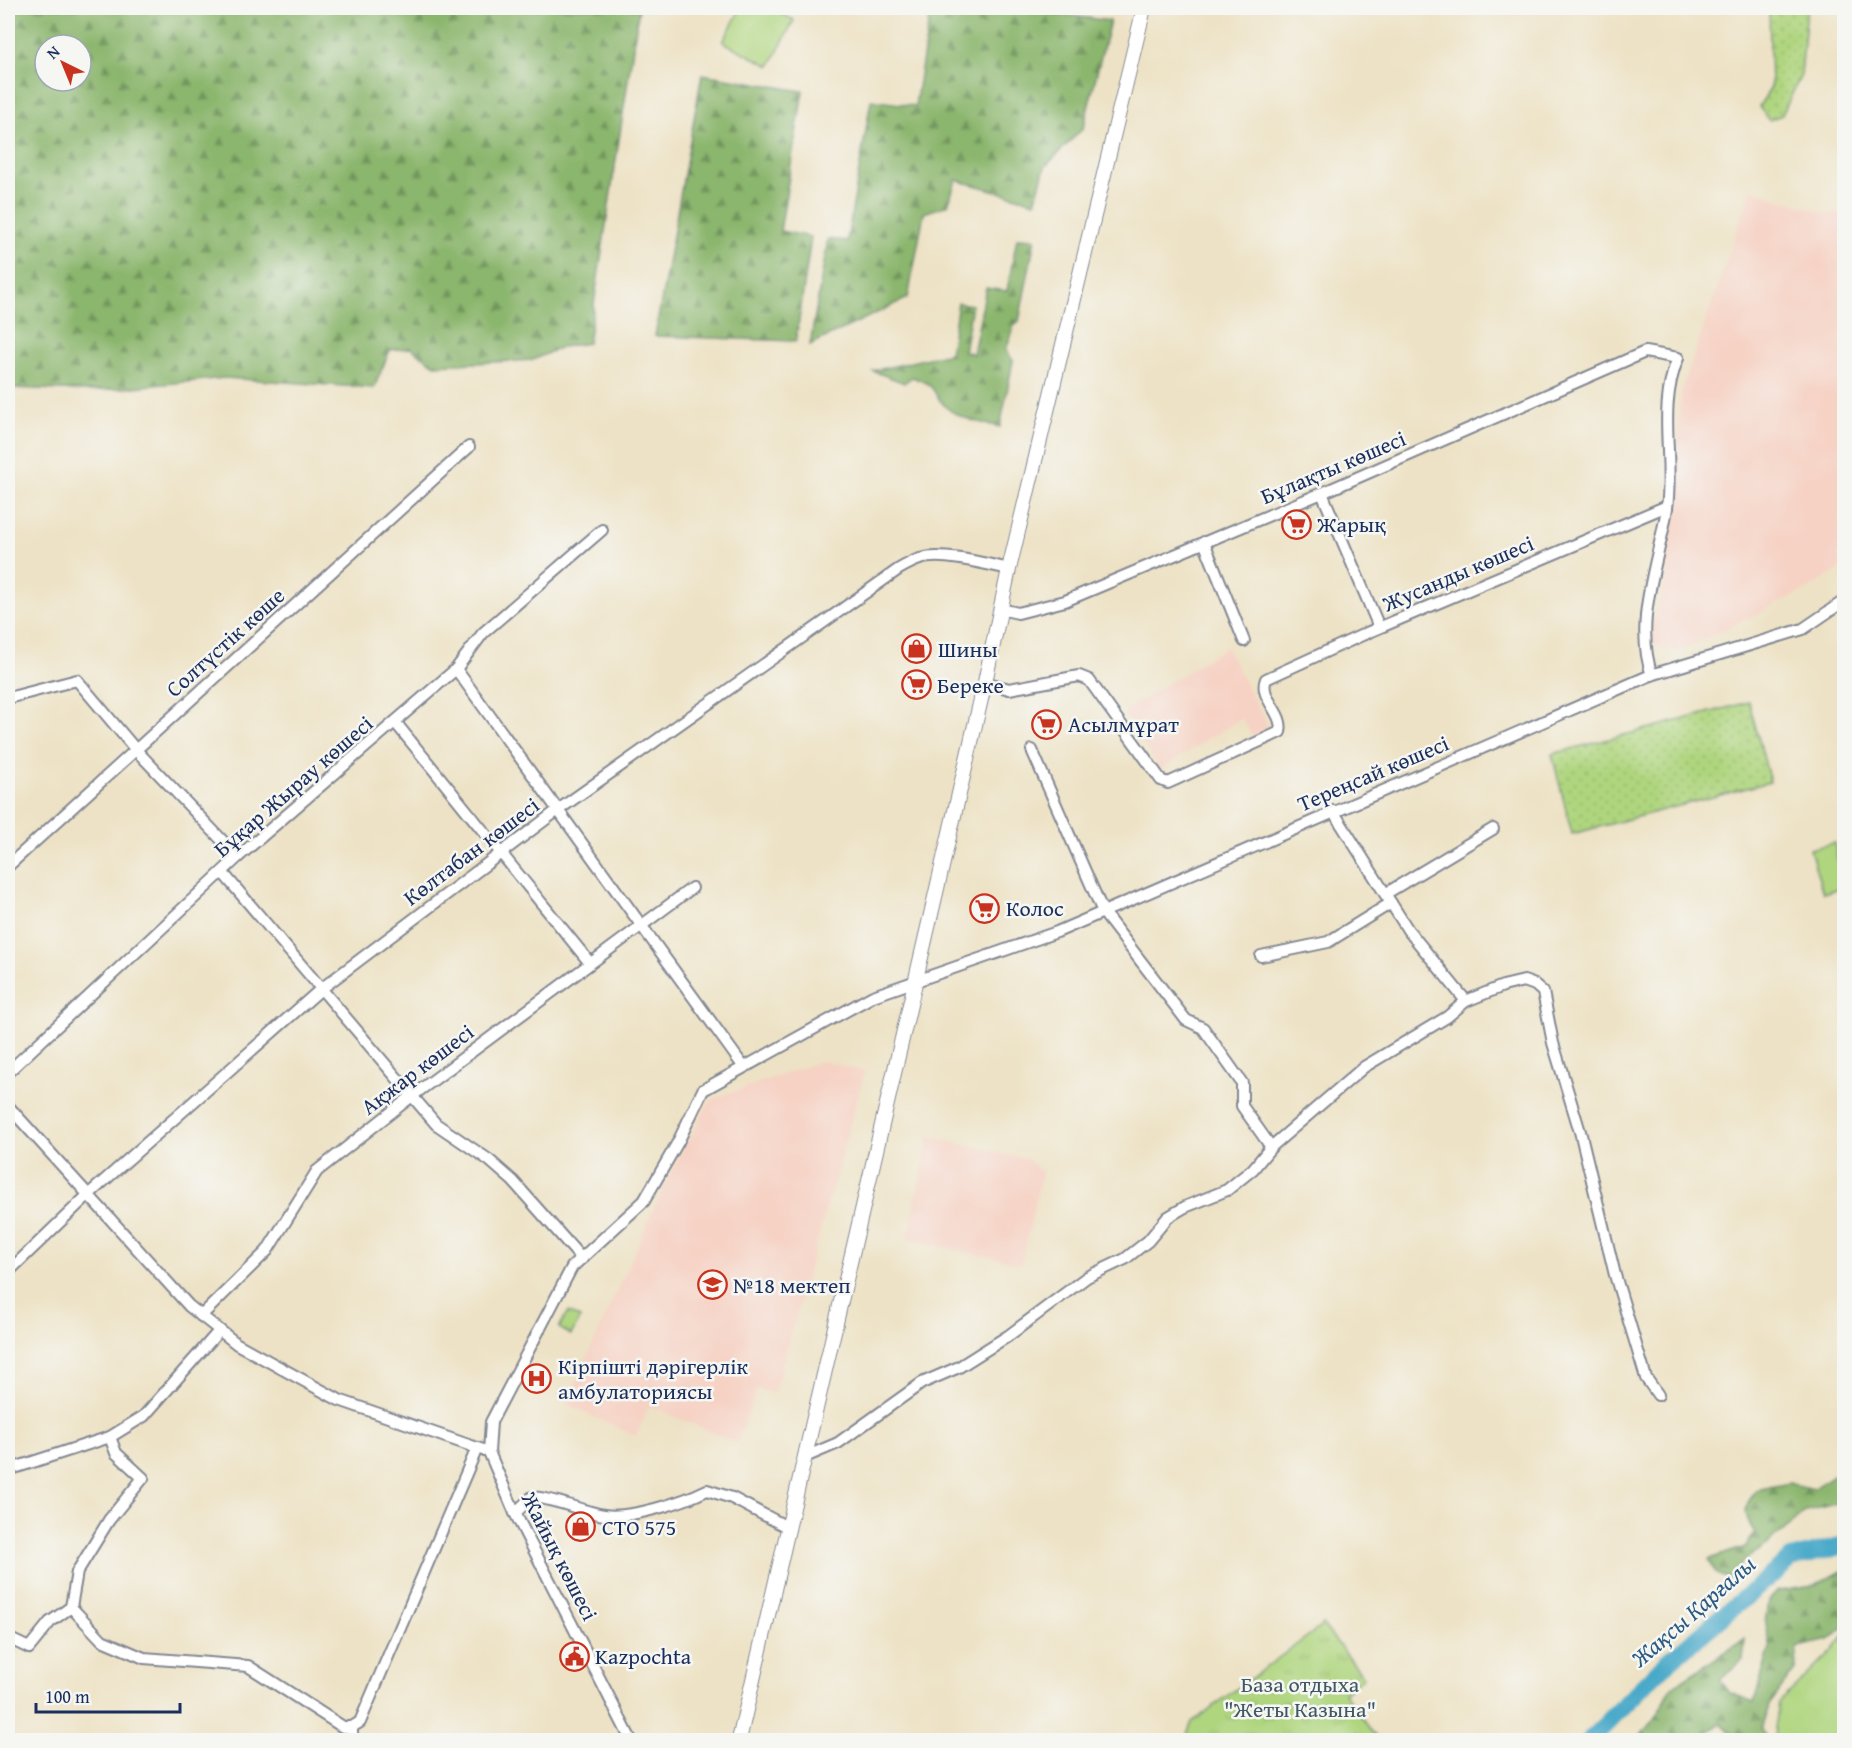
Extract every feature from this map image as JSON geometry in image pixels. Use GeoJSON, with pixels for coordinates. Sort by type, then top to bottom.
{"type":"FeatureCollection","features":[{"type":"Feature","properties":{"kind":"main road"},"geometry":{"type":"LineString","coordinates":[[739,1740],[1009,570],[1144,8]]}},
{"type":"Feature","properties":{"kind":"street","name":"Бұлақты көшесі"},"geometry":{"type":"LineString","coordinates":[[1000,609],[1018,614],[1065,601],[1322,493],[1646,352],[1678,358],[1669,381],[1667,401],[1667,506]]}},
{"type":"Feature","properties":{"kind":"street","name":"Солтүстік көше"},"geometry":{"type":"LineString","coordinates":[[8,866],[469,447]]}},
{"type":"Feature","properties":{"kind":"street"},"geometry":{"type":"LineString","coordinates":[[1322,493],[1379,627]]}},
{"type":"Feature","properties":{"kind":"street"},"geometry":{"type":"LineString","coordinates":[[1652,675],[1645,650],[1648,610],[1667,506]]}},
{"type":"Feature","properties":{"kind":"street","name":"Жусанды көшесі"},"geometry":{"type":"LineString","coordinates":[[985,682],[1009,689],[1079,676],[1089,680],[1164,782],[1168,783],[1280,732],[1281,722],[1265,691],[1266,679],[1379,627],[1667,506]]}},
{"type":"Feature","properties":{"kind":"street","name":"Бұқар Жырау көшесі"},"geometry":{"type":"LineString","coordinates":[[8,1072],[238,857],[456,669],[483,633],[602,530]]}},
{"type":"Feature","properties":{"kind":"street"},"geometry":{"type":"LineString","coordinates":[[1204,542],[1244,641]]}},
{"type":"Feature","properties":{"kind":"street","name":"Көлтабан көшесі"},"geometry":{"type":"LineString","coordinates":[[8,1272],[88,1195],[321,989],[558,810],[899,569],[921,558],[934,557],[983,563],[1009,570]]}},
{"type":"Feature","properties":{"kind":"street","name":"Тереңсай көшесі"},"geometry":{"type":"LineString","coordinates":[[489,1452],[491,1422],[572,1267],[644,1201],[678,1142],[703,1090],[873,996],[1057,932],[1652,675],[1803,629],[1845,601]]}},
{"type":"Feature","properties":{"kind":"street"},"geometry":{"type":"LineString","coordinates":[[456,669],[743,1066]]}},
{"type":"Feature","properties":{"kind":"street"},"geometry":{"type":"LineString","coordinates":[[8,698],[77,680],[136,750],[238,857]]}},
{"type":"Feature","properties":{"kind":"street"},"geometry":{"type":"LineString","coordinates":[[395,722],[590,963]]}},
{"type":"Feature","properties":{"kind":"street"},"geometry":{"type":"LineString","coordinates":[[1032,750],[1103,912],[1186,1020],[1203,1028],[1242,1083],[1242,1106],[1271,1147]]}},
{"type":"Feature","properties":{"kind":"street"},"geometry":{"type":"LineString","coordinates":[[1333,811],[1408,930],[1466,1001]]}},
{"type":"Feature","properties":{"kind":"street"},"geometry":{"type":"LineString","coordinates":[[1261,956],[1328,942],[1388,898],[1493,829]]}},
{"type":"Feature","properties":{"kind":"street"},"geometry":{"type":"LineString","coordinates":[[223,873],[436,1124],[489,1160],[513,1181],[582,1259]]}},
{"type":"Feature","properties":{"kind":"street","name":"Ақжар көшесі"},"geometry":{"type":"LineString","coordinates":[[201,1316],[267,1251],[317,1171],[412,1096],[692,888]]}},
{"type":"Feature","properties":{"kind":"street"},"geometry":{"type":"LineString","coordinates":[[805,1457],[838,1443],[922,1383],[959,1367],[1008,1336],[1087,1277],[1125,1259],[1148,1241],[1168,1217],[1185,1207],[1227,1190],[1253,1169],[1271,1147],[1364,1066],[1447,1017],[1466,1001],[1503,986],[1524,981],[1543,992],[1553,1043],[1581,1135],[1616,1275],[1646,1378],[1658,1395]]}},
{"type":"Feature","properties":{"kind":"street"},"geometry":{"type":"LineString","coordinates":[[8,1106],[189,1306],[237,1344],[339,1400],[489,1452]]}},
{"type":"Feature","properties":{"kind":"street"},"geometry":{"type":"LineString","coordinates":[[8,1470],[110,1437],[144,1416],[219,1331]]}},
{"type":"Feature","properties":{"kind":"street"},"geometry":{"type":"LineString","coordinates":[[8,1638],[29,1648],[50,1622],[71,1607],[77,1572],[109,1520],[144,1478],[116,1454],[110,1437]]}},
{"type":"Feature","properties":{"kind":"street"},"geometry":{"type":"LineString","coordinates":[[71,1607],[102,1640],[144,1658],[248,1666],[343,1727],[352,1727],[360,1722],[477,1448]]}},
{"type":"Feature","properties":{"kind":"street","name":"Жайық көшесі"},"geometry":{"type":"LineString","coordinates":[[489,1452],[515,1513],[631,1740]]}},
{"type":"Feature","properties":{"kind":"street"},"geometry":{"type":"LineString","coordinates":[[515,1513],[532,1497],[549,1498],[606,1515],[686,1500],[707,1490],[732,1498],[789,1528]]}},
{"type":"Feature","properties":{"kind":"street"},"geometry":{"type":"LineString","coordinates":[[352,1727],[352,1740]]}},
{"type":"Feature","properties":{"kind":"shaded area"},"geometry":{"type":"Polygon","coordinates":[[[1751,190],[1828,214],[1844,213],[1844,566],[1810,588],[1678,652],[1661,648],[1648,641],[1668,571],[1660,564],[1673,495],[1681,392],[1751,190]]]}},
{"type":"Feature","properties":{"kind":"shaded area"},"geometry":{"type":"Polygon","coordinates":[[[1226,647],[1268,726],[1254,738],[1241,718],[1160,770],[1123,712],[1226,647]]]}},
{"type":"Feature","properties":{"kind":"shaded area","name":"№18 мектеп"},"geometry":{"type":"Polygon","coordinates":[[[821,1061],[865,1071],[774,1393],[757,1389],[737,1443],[649,1406],[636,1436],[566,1404],[666,1182],[707,1105],[713,1099],[821,1061]]]}},
{"type":"Feature","properties":{"kind":"shaded area"},"geometry":{"type":"Polygon","coordinates":[[[929,1137],[1028,1159],[1042,1173],[1021,1264],[908,1239],[929,1137]]]}},
{"type":"Feature","properties":{"kind":"green space"},"geometry":{"type":"Polygon","coordinates":[[[8,8],[639,8],[588,343],[561,347],[533,360],[435,365],[411,348],[390,350],[374,388],[225,378],[92,391],[8,388],[8,8]]]}},
{"type":"Feature","properties":{"kind":"green space"},"geometry":{"type":"Polygon","coordinates":[[[741,8],[770,8],[794,20],[770,66],[723,42],[741,8]]]}},
{"type":"Feature","properties":{"kind":"green space"},"geometry":{"type":"Polygon","coordinates":[[[931,8],[1013,8],[1110,21],[1083,128],[1045,167],[1035,202],[956,180],[948,205],[924,213],[908,298],[810,345],[828,239],[847,241],[871,100],[915,106],[931,8]]]}},
{"type":"Feature","properties":{"kind":"green space"},"geometry":{"type":"Polygon","coordinates":[[[1769,8],[1807,8],[1801,75],[1782,115],[1769,120],[1759,107],[1771,87],[1769,8]]]}},
{"type":"Feature","properties":{"kind":"green space"},"geometry":{"type":"Polygon","coordinates":[[[702,74],[803,91],[780,231],[811,237],[796,341],[655,336],[702,74]]]}},
{"type":"Feature","properties":{"kind":"green space"},"geometry":{"type":"Polygon","coordinates":[[[1017,238],[1035,239],[1019,321],[1014,325],[1006,350],[1013,361],[1000,427],[958,415],[946,407],[931,386],[921,380],[912,377],[904,383],[873,371],[950,353],[958,303],[972,305],[964,351],[973,354],[986,288],[1007,291],[1017,238]]]}},
{"type":"Feature","properties":{"kind":"green space"},"geometry":{"type":"Polygon","coordinates":[[[1749,702],[1770,782],[1572,834],[1552,754],[1749,702]]]}},
{"type":"Feature","properties":{"kind":"green space"},"geometry":{"type":"Polygon","coordinates":[[[1834,843],[1844,887],[1823,893],[1810,849],[1834,843]]]}},
{"type":"Feature","properties":{"kind":"green space"},"geometry":{"type":"Polygon","coordinates":[[[568,1312],[580,1318],[571,1335],[559,1328],[568,1312]]]}},
{"type":"Feature","properties":{"kind":"green space"},"geometry":{"type":"Polygon","coordinates":[[[1844,1468],[1844,1502],[1806,1511],[1767,1545],[1743,1561],[1733,1580],[1716,1574],[1709,1559],[1746,1547],[1755,1533],[1748,1521],[1746,1511],[1756,1490],[1789,1483],[1813,1489],[1844,1468]]]}},
{"type":"Feature","properties":{"kind":"green space"},"geometry":{"type":"Polygon","coordinates":[[[1844,1570],[1844,1627],[1829,1640],[1798,1647],[1795,1670],[1769,1705],[1762,1729],[1767,1740],[1736,1740],[1735,1736],[1721,1723],[1695,1740],[1637,1740],[1657,1715],[1672,1687],[1745,1639],[1743,1660],[1720,1680],[1730,1693],[1754,1702],[1770,1648],[1765,1624],[1768,1601],[1778,1591],[1814,1586],[1844,1570]]]}},
{"type":"Feature","properties":{"kind":"green space","name":"База отдыха \"Жеты Казына\""},"geometry":{"type":"Polygon","coordinates":[[[1323,1625],[1364,1677],[1344,1693],[1378,1740],[1185,1740],[1192,1722],[1323,1625]]]}},
{"type":"Feature","properties":{"kind":"green space"},"geometry":{"type":"Polygon","coordinates":[[[1844,1635],[1844,1740],[1777,1740],[1774,1736],[1779,1703],[1833,1650],[1844,1635]]]}},
{"type":"Feature","properties":{"kind":"waterway","name":"Жақсы Қарғалы"},"geometry":{"type":"LineString","coordinates":[[1590,1740],[1663,1666],[1791,1559],[1844,1545]]}},
{"type":"Feature","properties":{"kind":"place","name":"Жарық"},"geometry":{"type":"Point","coordinates":[1296,524]}},
{"type":"Feature","properties":{"kind":"place","name":"Шины"},"geometry":{"type":"Point","coordinates":[917,649]}},
{"type":"Feature","properties":{"kind":"place","name":"Береке"},"geometry":{"type":"Point","coordinates":[916,685]}},
{"type":"Feature","properties":{"kind":"place","name":"Асылмұрат"},"geometry":{"type":"Point","coordinates":[1047,724]}},
{"type":"Feature","properties":{"kind":"place","name":"Колос"},"geometry":{"type":"Point","coordinates":[985,908]}},
{"type":"Feature","properties":{"kind":"place","name":"№18 мектеп"},"geometry":{"type":"Point","coordinates":[712,1285]}},
{"type":"Feature","properties":{"kind":"place","name":"Кірпішті дәрігерлік амбулаториясы"},"geometry":{"type":"Point","coordinates":[537,1379]}},
{"type":"Feature","properties":{"kind":"place","name":"СТО 575"},"geometry":{"type":"Point","coordinates":[581,1527]}},
{"type":"Feature","properties":{"kind":"place","name":"Kazpochta"},"geometry":{"type":"Point","coordinates":[574,1656]}}]}
